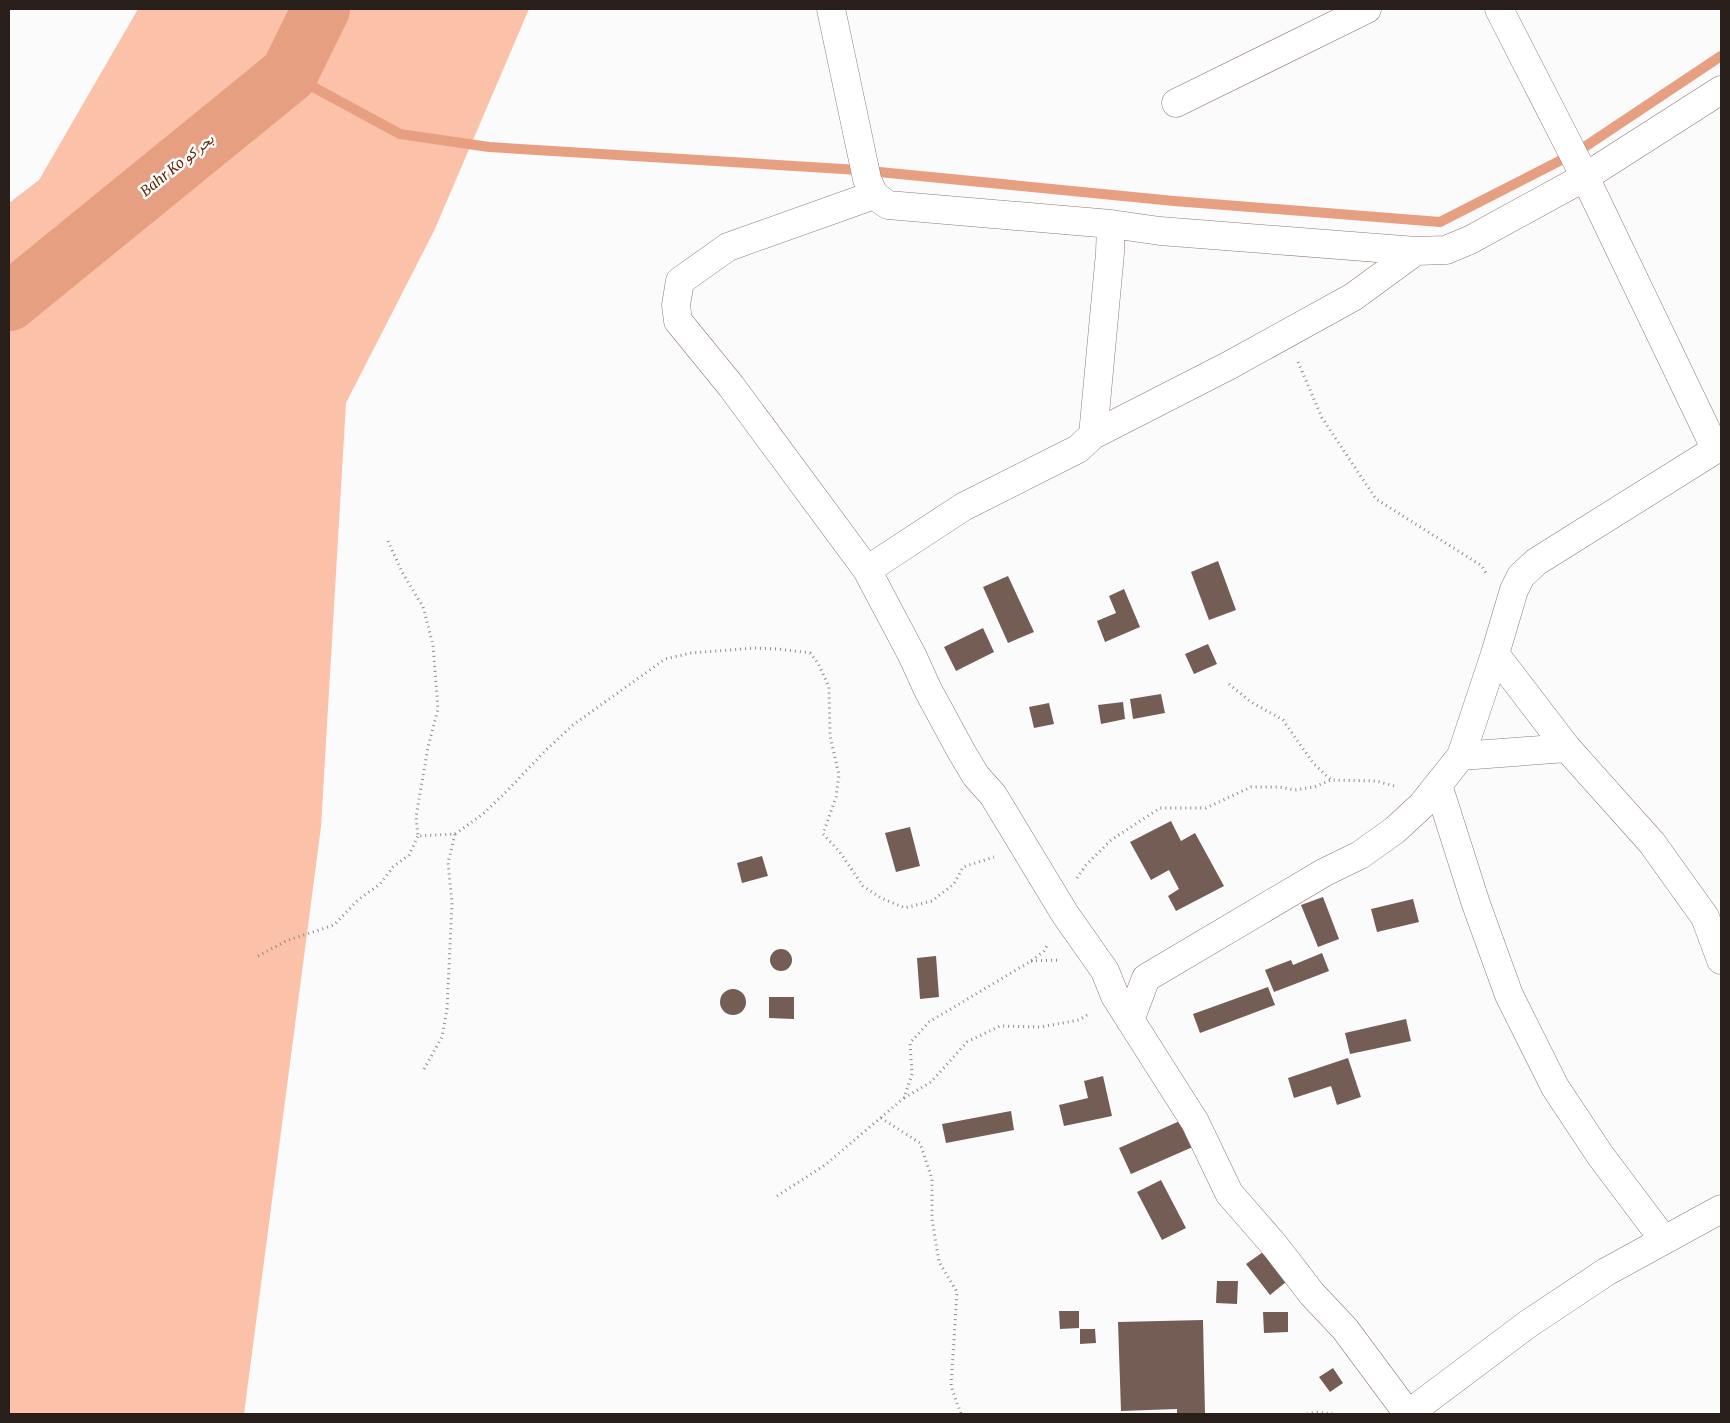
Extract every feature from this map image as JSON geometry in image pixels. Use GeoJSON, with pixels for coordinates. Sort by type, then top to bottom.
{"type":"FeatureCollection","features":[{"type":"Feature","properties":{"kind":"street"},"geometry":{"type":"LineString","coordinates":[[831,9],[841,49],[856,133],[868,179],[888,205],[1111,224],[1160,231],[1416,251],[1446,250],[1470,240],[1585,178],[1721,90]]}},
{"type":"Feature","properties":{"kind":"street"},"geometry":{"type":"LineString","coordinates":[[1176,103],[1367,9]]}},
{"type":"Feature","properties":{"kind":"street"},"geometry":{"type":"LineString","coordinates":[[1110,984],[1146,978],[1325,872],[1360,855],[1395,830],[1430,795],[1461,756],[1514,590],[1521,576],[1536,562],[1718,448],[1568,143],[1499,9]]}},
{"type":"Feature","properties":{"kind":"street"},"geometry":{"type":"LineString","coordinates":[[868,179],[728,247],[680,281],[676,305],[678,321],[731,386],[867,570],[961,751],[976,776],[993,796],[1194,1122],[1230,1193],[1275,1246],[1312,1294],[1345,1329],[1408,1414],[1536,1319],[1606,1272],[1721,1208]]}},
{"type":"Feature","properties":{"kind":"street"},"geometry":{"type":"LineString","coordinates":[[1093,435],[1111,224]]}},
{"type":"Feature","properties":{"kind":"street"},"geometry":{"type":"LineString","coordinates":[[867,570],[963,507],[1078,449],[1093,435],[1228,366],[1353,297],[1416,251]]}},
{"type":"Feature","properties":{"kind":"street"},"geometry":{"type":"LineString","coordinates":[[1495,654],[1567,748],[1652,843],[1705,917],[1721,960]]}},
{"type":"Feature","properties":{"kind":"street"},"geometry":{"type":"LineString","coordinates":[[1461,756],[1567,748]]}},
{"type":"Feature","properties":{"kind":"street"},"geometry":{"type":"LineString","coordinates":[[1430,795],[1476,904],[1509,995],[1555,1087],[1600,1155],[1664,1240]]}},
{"type":"Feature","properties":{"kind":"street"},"geometry":{"type":"LineString","coordinates":[[1130,1020],[1146,978]]}},
{"type":"Feature","properties":{"kind":"path"},"geometry":{"type":"LineString","coordinates":[[1287,334],[1322,418],[1376,499],[1482,566],[1507,614]]}},
{"type":"Feature","properties":{"kind":"path"},"geometry":{"type":"LineString","coordinates":[[258,956],[286,941],[334,926],[358,900],[380,884],[393,867],[409,855],[418,836],[416,817],[428,747],[438,709],[433,645],[422,607],[402,572],[388,541]]}},
{"type":"Feature","properties":{"kind":"path"},"geometry":{"type":"LineString","coordinates":[[418,836],[455,834],[483,814],[573,725],[665,659],[692,653],[754,648],[810,653],[818,663],[829,687],[830,736],[839,775],[836,796],[823,834],[839,851],[862,886],[880,898],[905,908],[932,901],[954,884],[963,867],[1004,853],[1014,830]]}},
{"type":"Feature","properties":{"kind":"path"},"geometry":{"type":"LineString","coordinates":[[1230,684],[1251,702],[1283,720],[1313,763],[1331,780]]}},
{"type":"Feature","properties":{"kind":"path"},"geometry":{"type":"LineString","coordinates":[[1035,866],[1074,883],[1086,865],[1111,840],[1160,808],[1206,808],[1251,787],[1295,790],[1314,788],[1331,780],[1376,781],[1430,795]]}},
{"type":"Feature","properties":{"kind":"path"},"geometry":{"type":"LineString","coordinates":[[424,1069],[442,1037],[447,1009],[452,903],[448,863],[455,834]]}},
{"type":"Feature","properties":{"kind":"path"},"geometry":{"type":"LineString","coordinates":[[904,1098],[912,1074],[910,1043],[929,1022],[1032,961],[1044,951],[1049,943]]}},
{"type":"Feature","properties":{"kind":"path"},"geometry":{"type":"LineString","coordinates":[[777,1196],[825,1165],[904,1098],[931,1082],[967,1042],[1000,1026],[1040,1027],[1079,1020],[1104,1005],[1110,984]]}},
{"type":"Feature","properties":{"kind":"path"},"geometry":{"type":"LineString","coordinates":[[881,1118],[920,1143],[932,1178],[932,1218],[939,1262],[957,1292],[952,1386],[961,1414]]}},
{"type":"Feature","properties":{"kind":"path"},"geometry":{"type":"LineString","coordinates":[[1307,1414],[1316,1412],[1332,1414]]}},
{"type":"Feature","properties":{"kind":"shaded area"},"geometry":{"type":"Polygon","coordinates":[[[138,9],[529,9],[434,231],[346,403],[321,827],[244,1414],[9,1414],[9,203],[39,180],[138,9]]]}},
{"type":"Feature","properties":{"kind":"building"},"geometry":{"type":"Polygon","coordinates":[[[1218,561],[1236,610],[1209,620],[1191,572],[1218,561]]]}},
{"type":"Feature","properties":{"kind":"building"},"geometry":{"type":"Polygon","coordinates":[[[1008,576],[1034,632],[1008,643],[983,587],[1008,576]]]}},
{"type":"Feature","properties":{"kind":"building"},"geometry":{"type":"Polygon","coordinates":[[[1124,589],[1140,627],[1105,642],[1097,621],[1116,613],[1109,596],[1124,589]]]}},
{"type":"Feature","properties":{"kind":"building"},"geometry":{"type":"Polygon","coordinates":[[[983,628],[994,652],[956,671],[944,647],[983,628]]]}},
{"type":"Feature","properties":{"kind":"building"},"geometry":{"type":"Polygon","coordinates":[[[1208,644],[1217,664],[1194,674],[1185,654],[1208,644]]]}},
{"type":"Feature","properties":{"kind":"building"},"geometry":{"type":"Polygon","coordinates":[[[1161,694],[1165,713],[1133,719],[1130,699],[1161,694]]]}},
{"type":"Feature","properties":{"kind":"building"},"geometry":{"type":"Polygon","coordinates":[[[1123,702],[1125,719],[1101,724],[1098,705],[1123,702]]]}},
{"type":"Feature","properties":{"kind":"building"},"geometry":{"type":"Polygon","coordinates":[[[1049,703],[1054,724],[1034,728],[1029,707],[1049,703]]]}},
{"type":"Feature","properties":{"kind":"building"},"geometry":{"type":"Polygon","coordinates":[[[1171,821],[1181,841],[1195,833],[1224,886],[1176,911],[1168,896],[1179,889],[1169,870],[1151,880],[1130,842],[1171,821]]]}},
{"type":"Feature","properties":{"kind":"building"},"geometry":{"type":"Polygon","coordinates":[[[910,827],[920,866],[896,872],[885,833],[910,827]]]}},
{"type":"Feature","properties":{"kind":"building"},"geometry":{"type":"Polygon","coordinates":[[[762,856],[768,876],[742,883],[737,863],[762,856]]]}},
{"type":"Feature","properties":{"kind":"building"},"geometry":{"type":"Polygon","coordinates":[[[1323,897],[1339,939],[1318,947],[1301,905],[1323,897]]]}},
{"type":"Feature","properties":{"kind":"building"},"geometry":{"type":"Polygon","coordinates":[[[1413,899],[1419,922],[1377,932],[1371,909],[1413,899]]]}},
{"type":"Feature","properties":{"kind":"building"},"geometry":{"type":"Polygon","coordinates":[[[781,949],[789,952],[792,960],[789,968],[781,971],[773,968],[770,960],[773,952],[781,949]]]}},
{"type":"Feature","properties":{"kind":"building"},"geometry":{"type":"Polygon","coordinates":[[[1322,953],[1329,971],[1274,992],[1265,970],[1291,960],[1293,965],[1322,953]]]}},
{"type":"Feature","properties":{"kind":"building"},"geometry":{"type":"Polygon","coordinates":[[[936,956],[939,997],[920,999],[917,958],[936,956]]]}},
{"type":"Feature","properties":{"kind":"building"},"geometry":{"type":"Polygon","coordinates":[[[1268,987],[1275,1005],[1200,1033],[1193,1014],[1268,987]]]}},
{"type":"Feature","properties":{"kind":"building"},"geometry":{"type":"Polygon","coordinates":[[[733,989],[742,993],[746,1002],[742,1011],[733,1015],[724,1011],[720,1002],[724,993],[733,989]]]}},
{"type":"Feature","properties":{"kind":"building"},"geometry":{"type":"Polygon","coordinates":[[[769,997],[794,997],[794,1019],[769,1018],[769,997]]]}},
{"type":"Feature","properties":{"kind":"building"},"geometry":{"type":"Polygon","coordinates":[[[1406,1019],[1411,1041],[1350,1054],[1345,1033],[1406,1019]]]}},
{"type":"Feature","properties":{"kind":"building"},"geometry":{"type":"Polygon","coordinates":[[[1348,1058],[1361,1097],[1337,1105],[1331,1086],[1294,1098],[1288,1078],[1348,1058]]]}},
{"type":"Feature","properties":{"kind":"building"},"geometry":{"type":"Polygon","coordinates":[[[1103,1076],[1112,1116],[1064,1126],[1059,1105],[1088,1098],[1084,1081],[1103,1076]]]}},
{"type":"Feature","properties":{"kind":"building"},"geometry":{"type":"Polygon","coordinates":[[[1011,1111],[1014,1130],[946,1143],[942,1124],[1011,1111]]]}},
{"type":"Feature","properties":{"kind":"building"},"geometry":{"type":"Polygon","coordinates":[[[1182,1120],[1195,1146],[1131,1174],[1119,1148],[1182,1120]]]}},
{"type":"Feature","properties":{"kind":"building"},"geometry":{"type":"Polygon","coordinates":[[[1161,1180],[1186,1228],[1162,1240],[1137,1192],[1161,1180]]]}},
{"type":"Feature","properties":{"kind":"building"},"geometry":{"type":"Polygon","coordinates":[[[1263,1252],[1286,1282],[1270,1295],[1246,1264],[1263,1252]]]}},
{"type":"Feature","properties":{"kind":"building"},"geometry":{"type":"Polygon","coordinates":[[[1217,1281],[1238,1281],[1237,1304],[1216,1303],[1217,1281]]]}},
{"type":"Feature","properties":{"kind":"building"},"geometry":{"type":"Polygon","coordinates":[[[1059,1311],[1079,1311],[1079,1328],[1060,1329],[1059,1311]]]}},
{"type":"Feature","properties":{"kind":"building"},"geometry":{"type":"Polygon","coordinates":[[[1263,1312],[1288,1312],[1288,1332],[1264,1333],[1263,1312]]]}},
{"type":"Feature","properties":{"kind":"building"},"geometry":{"type":"Polygon","coordinates":[[[1203,1320],[1205,1414],[1177,1414],[1177,1409],[1121,1411],[1118,1322],[1203,1320]]]}},
{"type":"Feature","properties":{"kind":"building"},"geometry":{"type":"Polygon","coordinates":[[[1080,1329],[1095,1329],[1096,1343],[1080,1344],[1080,1329]]]}},
{"type":"Feature","properties":{"kind":"building"},"geometry":{"type":"Polygon","coordinates":[[[1333,1368],[1343,1383],[1330,1392],[1319,1377],[1333,1368]]]}},
{"type":"Feature","properties":{"kind":"waterway","name":"Bahr Ko بحر كو"},"geometry":{"type":"LineString","coordinates":[[9,302],[289,74],[321,9]]}},
{"type":"Feature","properties":{"kind":"waterway"},"geometry":{"type":"LineString","coordinates":[[289,74],[400,134],[489,147],[859,170],[1174,201],[1440,222],[1577,152],[1721,56]]}}]}
